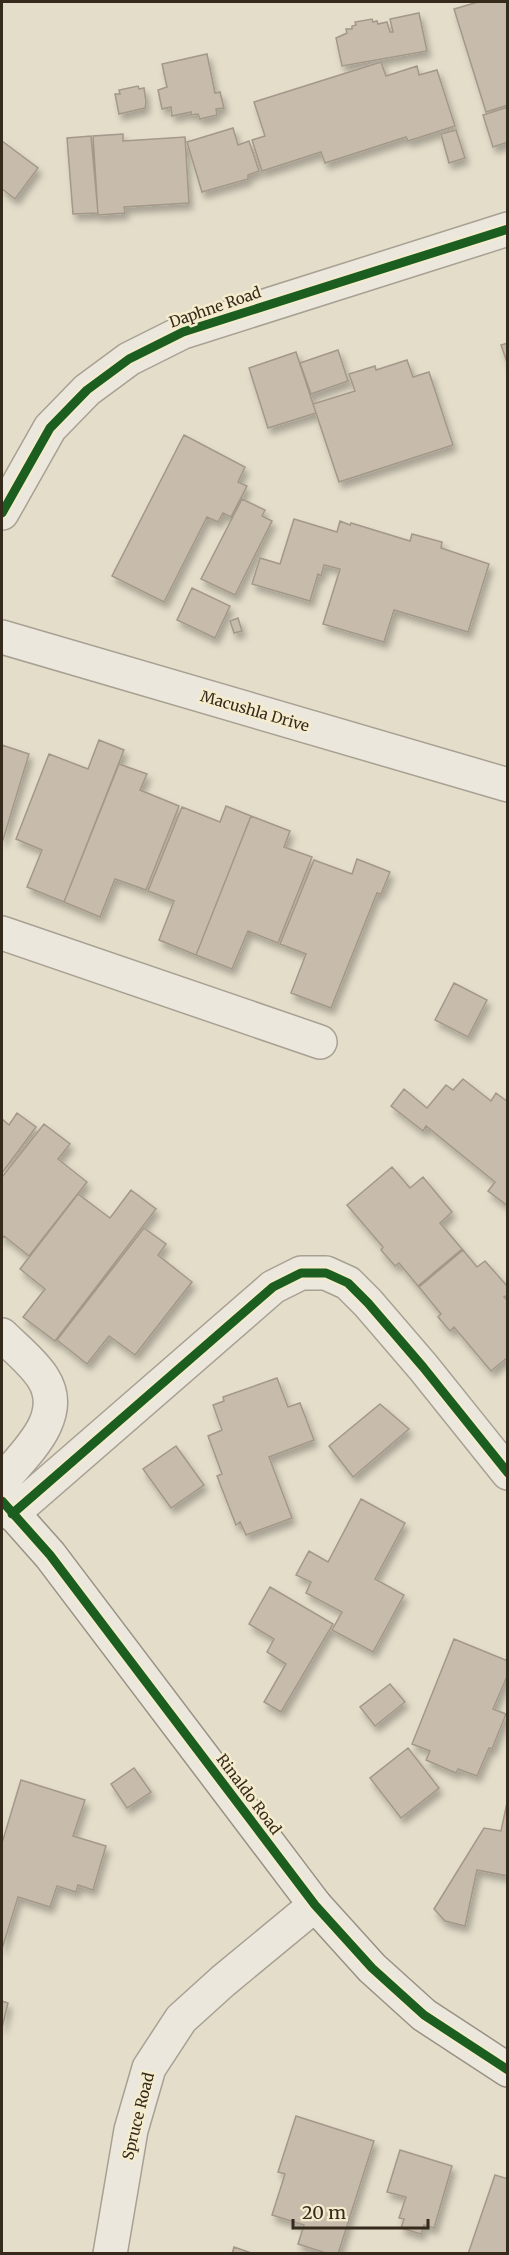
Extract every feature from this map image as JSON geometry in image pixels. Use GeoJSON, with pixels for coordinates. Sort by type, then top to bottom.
{"type":"FeatureCollection","features":[{"type":"Feature","properties":{"kind":"street","name":"Daphne Road"},"geometry":{"type":"LineString","coordinates":[[2,513],[50,428],[87,390],[129,360],[183,332],[507,229]]}},
{"type":"Feature","properties":{"kind":"street","name":"Macushla Drive"},"geometry":{"type":"LineString","coordinates":[[2,637],[507,785]]}},
{"type":"Feature","properties":{"kind":"street"},"geometry":{"type":"LineString","coordinates":[[2,933],[320,1042]]}},
{"type":"Feature","properties":{"kind":"street"},"geometry":{"type":"LineString","coordinates":[[7,1508],[273,1287],[301,1273],[326,1274],[348,1282],[423,1367],[507,1473]]}},
{"type":"Feature","properties":{"kind":"street"},"geometry":{"type":"LineString","coordinates":[[2,1335],[43,1378],[51,1407],[42,1432],[2,1481]]}},
{"type":"Feature","properties":{"kind":"street","name":"Rinaldo Road"},"geometry":{"type":"LineString","coordinates":[[7,1508],[50,1556],[315,1905],[372,1968],[424,2014],[507,2070]]}},
{"type":"Feature","properties":{"kind":"street","name":"Spruce Road"},"geometry":{"type":"LineString","coordinates":[[110,2253],[131,2130],[149,2068],[181,2019],[315,1905]]}},
{"type":"Feature","properties":{"kind":"building"},"geometry":{"type":"Polygon","coordinates":[[[478,2],[508,2],[508,105],[486,112],[454,9],[478,2]]]}},
{"type":"Feature","properties":{"kind":"building"},"geometry":{"type":"Polygon","coordinates":[[[419,13],[427,51],[342,66],[336,38],[347,33],[346,29],[352,29],[352,26],[356,25],[355,22],[372,19],[378,24],[387,22],[390,32],[393,32],[390,19],[419,13]]]}},
{"type":"Feature","properties":{"kind":"building"},"geometry":{"type":"Polygon","coordinates":[[[207,54],[215,93],[220,92],[224,108],[216,109],[217,115],[200,119],[198,114],[191,115],[191,112],[172,116],[171,107],[162,109],[158,90],[167,87],[162,64],[207,54]]]}},
{"type":"Feature","properties":{"kind":"building"},"geometry":{"type":"Polygon","coordinates":[[[381,62],[386,76],[417,66],[419,75],[437,70],[455,126],[408,141],[406,137],[325,163],[321,152],[262,171],[252,140],[265,136],[254,102],[381,62]]]}},
{"type":"Feature","properties":{"kind":"building"},"geometry":{"type":"Polygon","coordinates":[[[138,86],[139,89],[144,88],[145,108],[119,114],[115,94],[120,94],[119,90],[138,86]]]}},
{"type":"Feature","properties":{"kind":"building"},"geometry":{"type":"Polygon","coordinates":[[[508,107],[508,142],[493,147],[483,115],[508,107]]]}},
{"type":"Feature","properties":{"kind":"building"},"geometry":{"type":"Polygon","coordinates":[[[233,128],[238,145],[249,141],[259,171],[248,175],[248,179],[202,192],[187,142],[233,128]]]}},
{"type":"Feature","properties":{"kind":"building"},"geometry":{"type":"Polygon","coordinates":[[[456,130],[465,158],[449,163],[441,134],[456,130]]]}},
{"type":"Feature","properties":{"kind":"building"},"geometry":{"type":"Polygon","coordinates":[[[123,134],[123,141],[185,137],[189,203],[124,207],[125,213],[98,215],[93,136],[123,134]]]}},
{"type":"Feature","properties":{"kind":"building"},"geometry":{"type":"Polygon","coordinates":[[[91,136],[98,213],[73,214],[67,138],[91,136]]]}},
{"type":"Feature","properties":{"kind":"building"},"geometry":{"type":"Polygon","coordinates":[[[2,141],[38,168],[15,199],[2,189],[2,141]]]}},
{"type":"Feature","properties":{"kind":"building"},"geometry":{"type":"Polygon","coordinates":[[[508,343],[508,365],[501,345],[508,343]]]}},
{"type":"Feature","properties":{"kind":"building"},"geometry":{"type":"Polygon","coordinates":[[[338,350],[348,381],[311,394],[300,363],[338,350]]]}},
{"type":"Feature","properties":{"kind":"building"},"geometry":{"type":"Polygon","coordinates":[[[296,352],[316,413],[268,428],[249,368],[296,352]]]}},
{"type":"Feature","properties":{"kind":"building"},"geometry":{"type":"Polygon","coordinates":[[[407,360],[413,377],[429,372],[453,445],[339,482],[313,404],[355,391],[349,374],[375,366],[376,370],[407,360]]]}},
{"type":"Feature","properties":{"kind":"building"},"geometry":{"type":"Polygon","coordinates":[[[184,435],[245,467],[238,482],[247,486],[231,517],[223,513],[218,522],[207,517],[164,602],[112,576],[184,435]]]}},
{"type":"Feature","properties":{"kind":"building"},"geometry":{"type":"Polygon","coordinates":[[[242,499],[265,510],[262,516],[272,521],[235,595],[201,579],[242,499]]]}},
{"type":"Feature","properties":{"kind":"building"},"geometry":{"type":"Polygon","coordinates":[[[294,519],[337,532],[340,521],[410,541],[412,534],[442,542],[441,548],[489,564],[468,632],[394,610],[384,642],[323,624],[340,569],[324,565],[321,576],[318,574],[310,601],[252,584],[260,558],[280,564],[294,519]]]}},
{"type":"Feature","properties":{"kind":"building"},"geometry":{"type":"Polygon","coordinates":[[[192,588],[230,606],[215,638],[177,620],[192,588]]]}},
{"type":"Feature","properties":{"kind":"building"},"geometry":{"type":"Polygon","coordinates":[[[238,618],[242,631],[234,633],[230,621],[238,618]]]}},
{"type":"Feature","properties":{"kind":"building"},"geometry":{"type":"Polygon","coordinates":[[[99,740],[124,750],[64,902],[27,887],[42,850],[16,839],[49,754],[88,769],[99,740]]]}},
{"type":"Feature","properties":{"kind":"building"},"geometry":{"type":"Polygon","coordinates":[[[2,745],[29,754],[3,840],[2,840],[2,745]]]}},
{"type":"Feature","properties":{"kind":"building"},"geometry":{"type":"Polygon","coordinates":[[[119,764],[147,774],[140,790],[179,806],[146,890],[115,879],[100,917],[64,902],[119,764]]]}},
{"type":"Feature","properties":{"kind":"building"},"geometry":{"type":"Polygon","coordinates":[[[226,806],[251,816],[196,955],[159,940],[174,901],[148,891],[182,807],[220,822],[226,806]]]}},
{"type":"Feature","properties":{"kind":"building"},"geometry":{"type":"Polygon","coordinates":[[[251,816],[290,831],[284,847],[312,857],[278,943],[248,931],[232,969],[196,955],[251,816]]]}},
{"type":"Feature","properties":{"kind":"building"},"geometry":{"type":"Polygon","coordinates":[[[357,859],[390,872],[381,894],[377,893],[331,1008],[291,993],[306,954],[280,944],[314,860],[352,874],[357,859]]]}},
{"type":"Feature","properties":{"kind":"building"},"geometry":{"type":"Polygon","coordinates":[[[454,983],[487,1000],[468,1037],[435,1020],[454,983]]]}},
{"type":"Feature","properties":{"kind":"building"},"geometry":{"type":"Polygon","coordinates":[[[463,1079],[491,1101],[496,1093],[508,1102],[508,1206],[488,1191],[495,1182],[426,1126],[423,1131],[391,1106],[404,1089],[427,1108],[446,1085],[453,1090],[463,1079]]]}},
{"type":"Feature","properties":{"kind":"building"},"geometry":{"type":"Polygon","coordinates":[[[17,1113],[36,1127],[2,1173],[2,1119],[9,1125],[17,1113]]]}},
{"type":"Feature","properties":{"kind":"building"},"geometry":{"type":"Polygon","coordinates":[[[44,1124],[70,1144],[58,1159],[87,1182],[29,1256],[4,1236],[2,1239],[2,1177],[44,1124]]]}},
{"type":"Feature","properties":{"kind":"building"},"geometry":{"type":"Polygon","coordinates":[[[392,1167],[410,1188],[423,1177],[452,1212],[440,1223],[462,1249],[418,1286],[399,1263],[395,1266],[381,1250],[383,1247],[347,1205],[392,1167]]]}},
{"type":"Feature","properties":{"kind":"building"},"geometry":{"type":"Polygon","coordinates":[[[131,1190],[156,1209],[55,1341],[23,1317],[45,1289],[20,1269],[78,1194],[110,1218],[131,1190]]]}},
{"type":"Feature","properties":{"kind":"building"},"geometry":{"type":"Polygon","coordinates":[[[144,1228],[166,1244],[158,1255],[192,1282],[135,1355],[109,1336],[87,1364],[57,1340],[144,1228]]]}},
{"type":"Feature","properties":{"kind":"building"},"geometry":{"type":"Polygon","coordinates":[[[463,1250],[477,1267],[485,1261],[508,1287],[508,1295],[504,1297],[508,1301],[508,1357],[491,1371],[454,1327],[450,1331],[438,1317],[441,1314],[419,1287],[463,1250]]]}},
{"type":"Feature","properties":{"kind":"building"},"geometry":{"type":"Polygon","coordinates":[[[277,1378],[288,1407],[300,1403],[314,1440],[269,1457],[292,1518],[246,1535],[240,1522],[236,1525],[217,1476],[222,1474],[208,1436],[222,1430],[213,1405],[224,1401],[223,1397],[277,1378]]]}},
{"type":"Feature","properties":{"kind":"building"},"geometry":{"type":"Polygon","coordinates":[[[380,1404],[409,1429],[353,1477],[329,1446],[380,1404]]]}},
{"type":"Feature","properties":{"kind":"building"},"geometry":{"type":"Polygon","coordinates":[[[176,1446],[204,1485],[171,1508],[143,1469],[176,1446]]]}},
{"type":"Feature","properties":{"kind":"building"},"geometry":{"type":"Polygon","coordinates":[[[361,1499],[405,1523],[375,1579],[404,1595],[373,1652],[332,1630],[342,1612],[306,1593],[311,1582],[296,1575],[309,1551],[328,1562],[361,1499]]]}},
{"type":"Feature","properties":{"kind":"building"},"geometry":{"type":"Polygon","coordinates":[[[270,1587],[333,1624],[281,1712],[264,1702],[286,1664],[267,1652],[274,1639],[249,1624],[270,1587]]]}},
{"type":"Feature","properties":{"kind":"building"},"geometry":{"type":"Polygon","coordinates":[[[454,1639],[508,1661],[508,1674],[493,1709],[506,1714],[492,1749],[489,1748],[477,1776],[458,1769],[456,1773],[426,1760],[430,1751],[412,1744],[454,1639]]]}},
{"type":"Feature","properties":{"kind":"building"},"geometry":{"type":"Polygon","coordinates":[[[390,1684],[405,1702],[375,1726],[360,1707],[390,1684]]]}},
{"type":"Feature","properties":{"kind":"building"},"geometry":{"type":"Polygon","coordinates":[[[408,1748],[439,1788],[401,1818],[370,1778],[408,1748]]]}},
{"type":"Feature","properties":{"kind":"building"},"geometry":{"type":"Polygon","coordinates":[[[134,1768],[151,1792],[127,1808],[111,1784],[134,1768]]]}},
{"type":"Feature","properties":{"kind":"building"},"geometry":{"type":"Polygon","coordinates":[[[21,1780],[85,1800],[73,1836],[106,1846],[93,1890],[78,1885],[76,1892],[57,1886],[50,1907],[18,1897],[2,1949],[2,1843],[21,1780]]]}},
{"type":"Feature","properties":{"kind":"building"},"geometry":{"type":"Polygon","coordinates":[[[507,1803],[508,1876],[477,1870],[465,1926],[445,1921],[434,1909],[484,1828],[501,1831],[507,1803]]]}},
{"type":"Feature","properties":{"kind":"building"},"geometry":{"type":"Polygon","coordinates":[[[2,2001],[8,2003],[2,2028],[2,2001]]]}},
{"type":"Feature","properties":{"kind":"building"},"geometry":{"type":"Polygon","coordinates":[[[296,2116],[374,2141],[338,2254],[329,2254],[298,2244],[304,2225],[272,2215],[285,2174],[278,2172],[296,2116]]]}},
{"type":"Feature","properties":{"kind":"building"},"geometry":{"type":"Polygon","coordinates":[[[400,2150],[452,2166],[434,2228],[424,2225],[421,2234],[401,2228],[404,2219],[399,2218],[406,2197],[387,2192],[400,2150]]]}},
{"type":"Feature","properties":{"kind":"building"},"geometry":{"type":"Polygon","coordinates":[[[495,2175],[508,2179],[508,2254],[468,2254],[495,2175]]]}},
{"type":"Feature","properties":{"kind":"building"},"geometry":{"type":"Polygon","coordinates":[[[234,2247],[254,2254],[232,2254],[234,2247]]]}},
{"type":"Feature","properties":{"kind":"cycle path"},"geometry":{"type":"LineString","coordinates":[[2,513],[50,428],[87,390],[129,359],[183,332],[508,229]]}},
{"type":"Feature","properties":{"kind":"cycle path"},"geometry":{"type":"LineString","coordinates":[[12,1514],[273,1287],[301,1273],[326,1273],[348,1283],[423,1367],[508,1473]]}},
{"type":"Feature","properties":{"kind":"cycle path"},"geometry":{"type":"LineString","coordinates":[[2,1501],[50,1555],[315,1905],[372,1968],[424,2015],[508,2070]]}}]}
